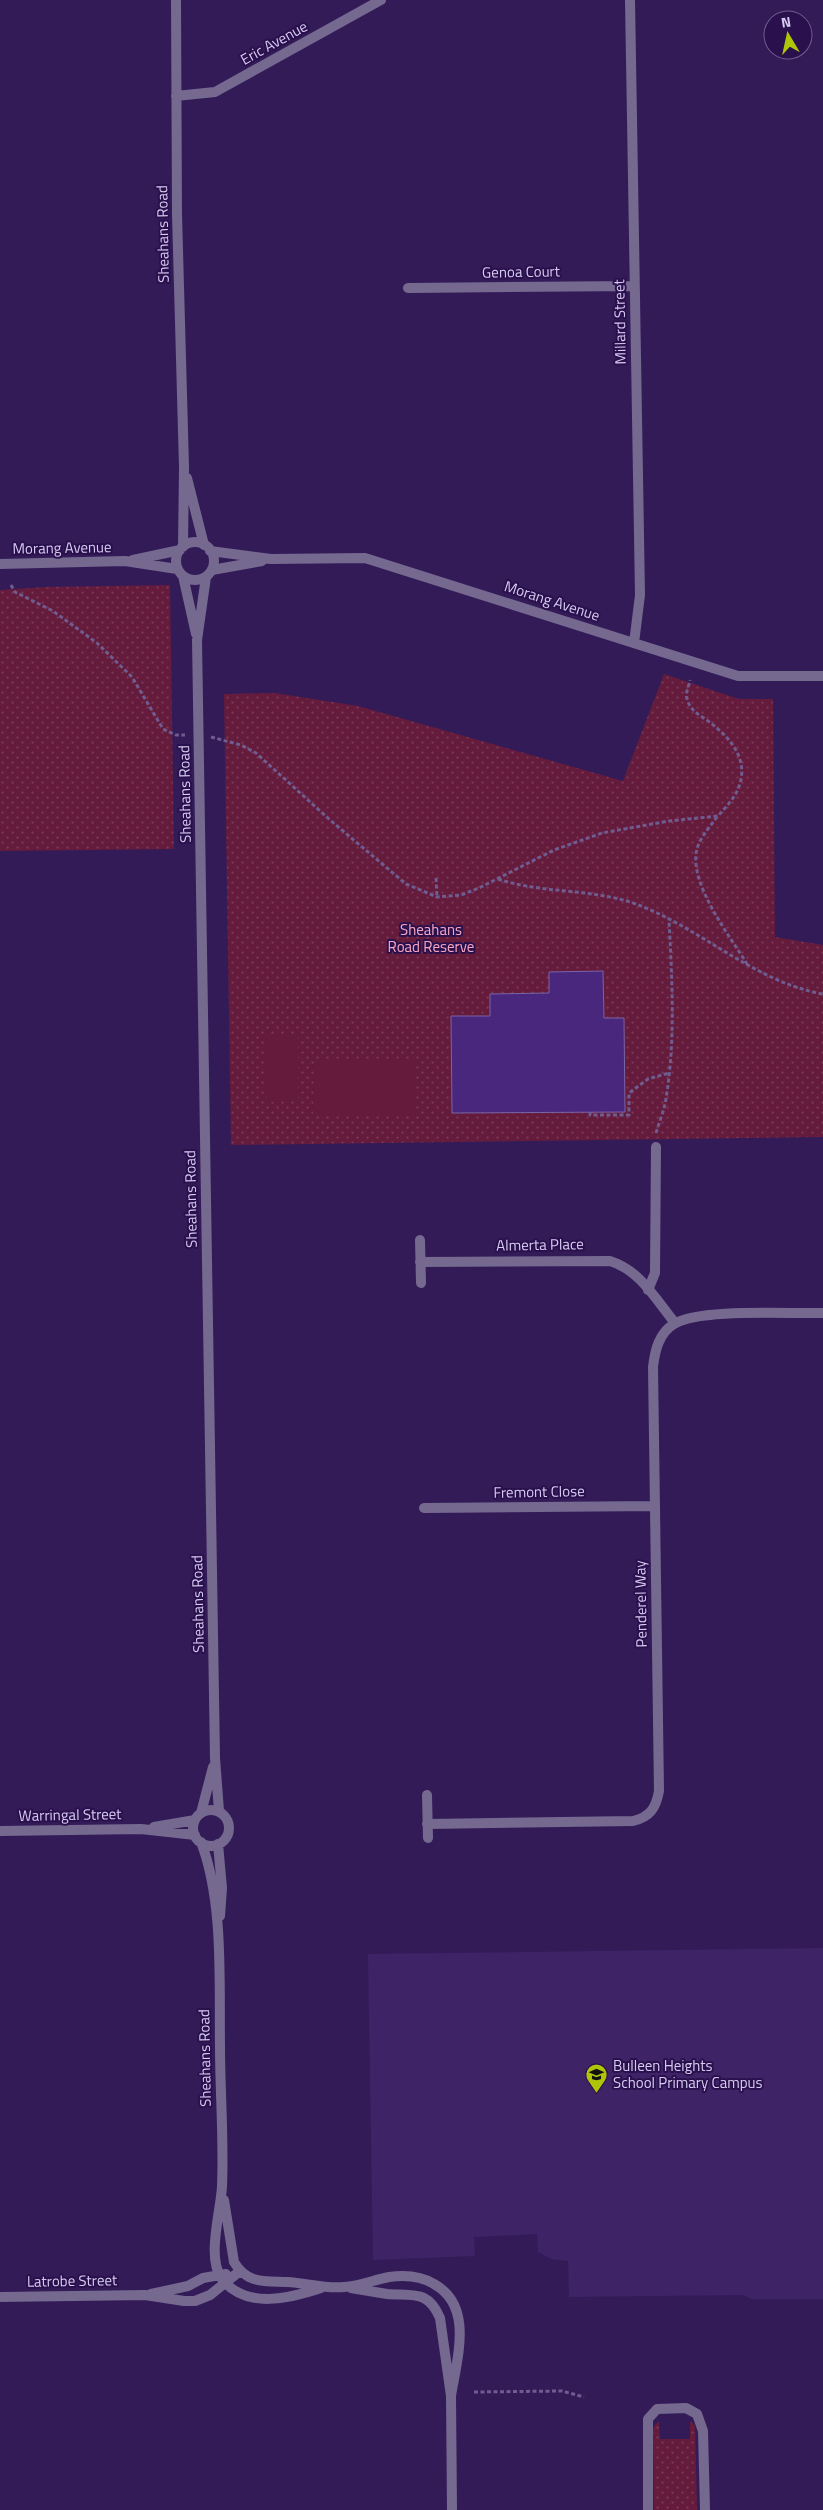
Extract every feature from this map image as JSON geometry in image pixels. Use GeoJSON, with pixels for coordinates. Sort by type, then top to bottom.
{"type":"FeatureCollection","features":[{"type":"Feature","properties":{"kind":"street","name":"Sheahans Road"},"geometry":{"type":"LineString","coordinates":[[176,0],[176,96],[184,467],[181,549]]}},
{"type":"Feature","properties":{"kind":"street","name":"Eric Avenue"},"geometry":{"type":"LineString","coordinates":[[176,96],[215,92],[381,0]]}},
{"type":"Feature","properties":{"kind":"street","name":"Millard Street"},"geometry":{"type":"LineString","coordinates":[[630,0],[640,595],[634,643]]}},
{"type":"Feature","properties":{"kind":"street","name":"Genoa Court"},"geometry":{"type":"LineString","coordinates":[[408,288],[634,286]]}},
{"type":"Feature","properties":{"kind":"street","name":"Sheahans Road"},"geometry":{"type":"LineString","coordinates":[[184,467],[207,548]]}},
{"type":"Feature","properties":{"kind":"street"},"geometry":{"type":"LineString","coordinates":[[193,543],[207,548],[214,560],[209,573],[195,580],[180,573],[176,559],[181,549],[193,543]]}},
{"type":"Feature","properties":{"kind":"street","name":"Morang Avenue"},"geometry":{"type":"LineString","coordinates":[[207,548],[270,559],[365,558],[738,676],[823,676]]}},
{"type":"Feature","properties":{"kind":"street","name":"Morang Avenue"},"geometry":{"type":"LineString","coordinates":[[0,564],[125,562],[181,549]]}},
{"type":"Feature","properties":{"kind":"street","name":"Morang Avenue"},"geometry":{"type":"LineString","coordinates":[[209,573],[270,559]]}},
{"type":"Feature","properties":{"kind":"street","name":"Morang Avenue"},"geometry":{"type":"LineString","coordinates":[[125,562],[180,573]]}},
{"type":"Feature","properties":{"kind":"street","name":"Sheahans Road"},"geometry":{"type":"LineString","coordinates":[[180,573],[198,640]]}},
{"type":"Feature","properties":{"kind":"street","name":"Sheahans Road"},"geometry":{"type":"LineString","coordinates":[[209,573],[198,640],[215,1758],[218,1811]]}},
{"type":"Feature","properties":{"kind":"street"},"geometry":{"type":"LineString","coordinates":[[648,1290],[655,1273],[656,1148]]}},
{"type":"Feature","properties":{"kind":"street"},"geometry":{"type":"LineString","coordinates":[[420,1240],[421,1284]]}},
{"type":"Feature","properties":{"kind":"street","name":"Almerta Place"},"geometry":{"type":"LineString","coordinates":[[420,1262],[610,1261],[629,1269],[674,1323]]}},
{"type":"Feature","properties":{"kind":"street"},"geometry":{"type":"LineString","coordinates":[[674,1323],[699,1315],[823,1313]]}},
{"type":"Feature","properties":{"kind":"street","name":"Penderel Way"},"geometry":{"type":"LineString","coordinates":[[427,1824],[633,1821],[650,1814],[658,1800],[654,1355],[663,1335],[674,1323]]}},
{"type":"Feature","properties":{"kind":"street","name":"Fremont Close"},"geometry":{"type":"LineString","coordinates":[[424,1508],[655,1506]]}},
{"type":"Feature","properties":{"kind":"street","name":"Sheahans Road"},"geometry":{"type":"LineString","coordinates":[[198,1816],[215,1758]]}},
{"type":"Feature","properties":{"kind":"street"},"geometry":{"type":"LineString","coordinates":[[427,1795],[428,1838]]}},
{"type":"Feature","properties":{"kind":"street"},"geometry":{"type":"LineString","coordinates":[[207,1810],[218,1811],[227,1819],[229,1831],[227,1837],[218,1844],[206,1845],[198,1839],[198,1816],[207,1810]]}},
{"type":"Feature","properties":{"kind":"street","name":"Warringal Street"},"geometry":{"type":"LineString","coordinates":[[141,1829],[198,1816]]}},
{"type":"Feature","properties":{"kind":"street","name":"Warringal Street"},"geometry":{"type":"LineString","coordinates":[[0,1831],[141,1829],[198,1839]]}},
{"type":"Feature","properties":{"kind":"street","name":"Sheahans Road"},"geometry":{"type":"LineString","coordinates":[[198,1839],[206,1856],[218,1929]]}},
{"type":"Feature","properties":{"kind":"street","name":"Sheahans Road"},"geometry":{"type":"LineString","coordinates":[[218,1844],[222,1888],[218,1929],[222,2187],[215,2246],[216,2267],[222,2279]]}},
{"type":"Feature","properties":{"kind":"street","name":"Sheahans Road"},"geometry":{"type":"LineString","coordinates":[[222,2187],[234,2262],[240,2271]]}},
{"type":"Feature","properties":{"kind":"street"},"geometry":{"type":"LineString","coordinates":[[240,2271],[250,2279],[264,2282],[289,2282],[321,2288],[346,2287],[390,2277],[411,2276],[428,2280],[448,2293],[456,2306],[460,2334],[451,2396]]}},
{"type":"Feature","properties":{"kind":"street","name":"Latrobe Street"},"geometry":{"type":"LineString","coordinates":[[145,2295],[188,2286],[203,2278],[222,2279],[240,2271]]}},
{"type":"Feature","properties":{"kind":"street"},"geometry":{"type":"LineString","coordinates":[[222,2279],[232,2289],[248,2296],[263,2299],[292,2298],[321,2288]]}},
{"type":"Feature","properties":{"kind":"street","name":"Latrobe Street"},"geometry":{"type":"LineString","coordinates":[[0,2296],[145,2295],[184,2302],[196,2301],[210,2296],[222,2279]]}},
{"type":"Feature","properties":{"kind":"street"},"geometry":{"type":"LineString","coordinates":[[346,2287],[389,2294],[415,2294],[426,2298],[435,2307],[440,2318],[451,2396],[452,2510]]}},
{"type":"Feature","properties":{"kind":"street"},"geometry":{"type":"LineString","coordinates":[[648,2510],[648,2419],[656,2409],[686,2408],[697,2414],[703,2431],[705,2510]]}},
{"type":"Feature","properties":{"kind":"path"},"geometry":{"type":"LineString","coordinates":[[11,585],[15,592],[52,611],[97,643],[132,676],[162,729],[176,736],[199,734],[241,745],[256,753],[310,803],[399,878],[418,890],[437,897],[461,895],[498,879],[554,850],[602,833],[668,821],[718,816]]}},
{"type":"Feature","properties":{"kind":"path"},"geometry":{"type":"LineString","coordinates":[[690,680],[687,699],[693,710],[726,735],[735,745],[740,758],[740,776],[735,795],[718,816],[697,848],[696,866],[704,890],[747,965]]}},
{"type":"Feature","properties":{"kind":"path"},"geometry":{"type":"LineString","coordinates":[[436,878],[437,897]]}},
{"type":"Feature","properties":{"kind":"path"},"geometry":{"type":"LineString","coordinates":[[498,879],[517,886],[591,892],[613,897],[650,910],[747,965],[794,988],[823,994]]}},
{"type":"Feature","properties":{"kind":"path"},"geometry":{"type":"LineString","coordinates":[[656,1148],[656,1133],[665,1106],[669,1073],[672,970],[669,920]]}},
{"type":"Feature","properties":{"kind":"path"},"geometry":{"type":"LineString","coordinates":[[590,1112],[590,1115],[629,1115],[629,1093],[648,1079],[669,1073]]}},
{"type":"Feature","properties":{"kind":"path"},"geometry":{"type":"LineString","coordinates":[[474,2392],[562,2391],[584,2397]]}},
{"type":"Feature","properties":{"kind":"shaded area","name":"Bulleen Heights School Primary Campus"},"geometry":{"type":"Polygon","coordinates":[[[823,1948],[823,2299],[751,2299],[744,2295],[569,2297],[568,2261],[551,2259],[538,2252],[537,2234],[474,2237],[475,2256],[373,2260],[368,1954],[823,1948]]]}},
{"type":"Feature","properties":{"kind":"green space"},"geometry":{"type":"Polygon","coordinates":[[[170,585],[174,849],[0,851],[0,590],[46,587],[170,585]]]}},
{"type":"Feature","properties":{"kind":"green space","name":"Sheahans Road Reserve"},"geometry":{"type":"Polygon","coordinates":[[[664,674],[739,699],[773,699],[775,937],[823,945],[823,1137],[231,1145],[224,694],[275,693],[358,706],[623,781],[664,674]]]}},
{"type":"Feature","properties":{"kind":"green space"},"geometry":{"type":"Polygon","coordinates":[[[266,1034],[298,1034],[298,1101],[267,1102],[266,1034]]]}},
{"type":"Feature","properties":{"kind":"green space"},"geometry":{"type":"Polygon","coordinates":[[[415,1059],[415,1116],[313,1116],[314,1060],[415,1059]]]}},
{"type":"Feature","properties":{"kind":"green space"},"geometry":{"type":"Polygon","coordinates":[[[659,2421],[660,2439],[690,2439],[690,2421],[695,2426],[697,2510],[654,2510],[653,2428],[659,2421]]]}},
{"type":"Feature","properties":{"kind":"building"},"geometry":{"type":"Polygon","coordinates":[[[603,971],[604,1018],[624,1018],[625,1112],[452,1113],[451,1016],[490,1016],[490,994],[549,993],[549,972],[603,971]]]}},
{"type":"Feature","properties":{"kind":"place","name":"Bulleen Heights School Primary Campus"},"geometry":{"type":"Point","coordinates":[597,2094]}}]}
